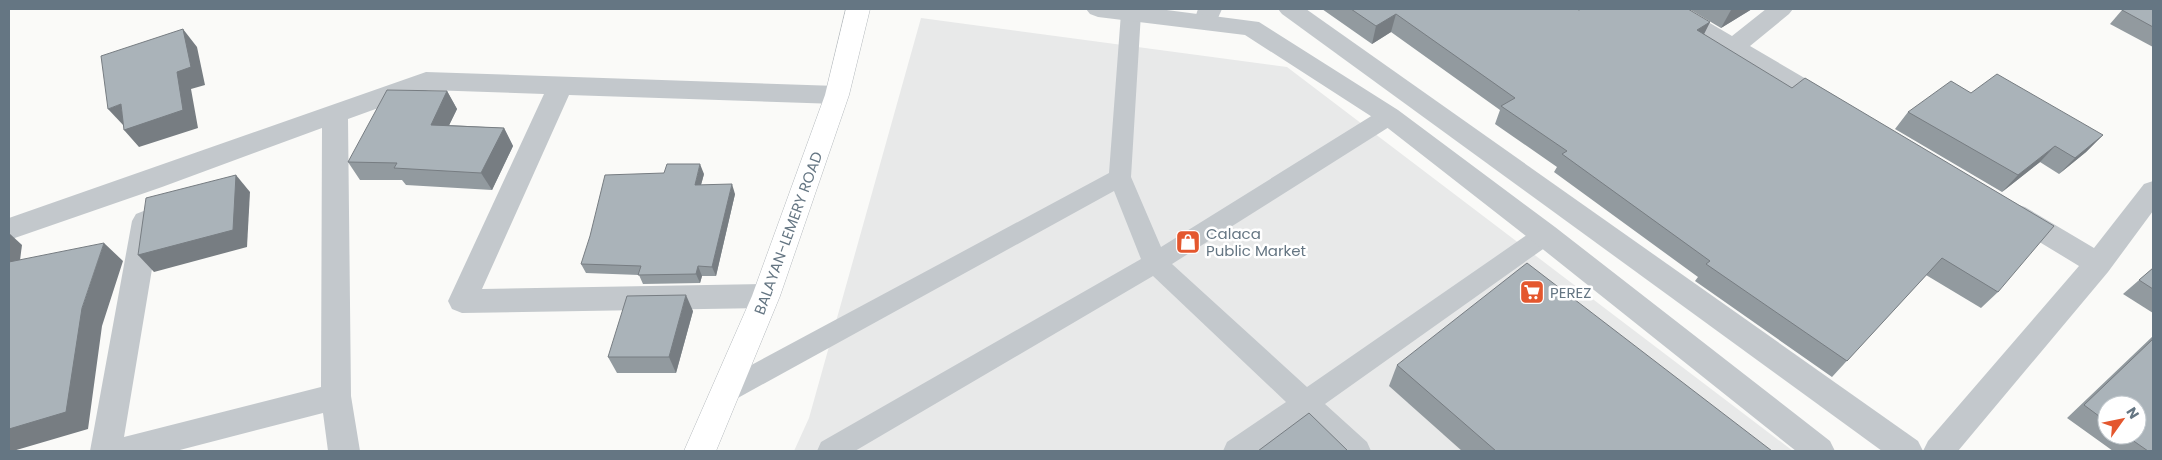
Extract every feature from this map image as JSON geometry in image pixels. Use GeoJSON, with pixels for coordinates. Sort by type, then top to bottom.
{"type":"FeatureCollection","features":[{"type":"Feature","properties":{"kind":"main road","name":"BALAYAN-LEMERY ROAD"},"geometry":{"type":"LineString","coordinates":[[700,451],[766,296],[837,95],[858,9]]}},
{"type":"Feature","properties":{"kind":"street"},"geometry":{"type":"LineString","coordinates":[[1098,9],[1131,13],[1208,15],[1251,28],[1389,116],[1545,235],[1819,451]]}},
{"type":"Feature","properties":{"kind":"street"},"geometry":{"type":"LineString","coordinates":[[1290,9],[1907,451]]}},
{"type":"Feature","properties":{"kind":"street"},"geometry":{"type":"LineString","coordinates":[[1669,9],[1852,117]]}},
{"type":"Feature","properties":{"kind":"street"},"geometry":{"type":"LineString","coordinates":[[1734,47],[1781,9]]}},
{"type":"Feature","properties":{"kind":"street"},"geometry":{"type":"LineString","coordinates":[[9,229],[153,180],[426,81],[837,95]]}},
{"type":"Feature","properties":{"kind":"street"},"geometry":{"type":"LineString","coordinates":[[560,86],[462,301],[766,296]]}},
{"type":"Feature","properties":{"kind":"street"},"geometry":{"type":"LineString","coordinates":[[335,115],[336,396],[344,451]]}},
{"type":"Feature","properties":{"kind":"street"},"geometry":{"type":"LineString","coordinates":[[106,451],[153,180]]}},
{"type":"Feature","properties":{"kind":"street"},"geometry":{"type":"LineString","coordinates":[[1939,451],[2098,264],[2153,191]]}},
{"type":"Feature","properties":{"kind":"street"},"geometry":{"type":"LineString","coordinates":[[1996,203],[2098,264]]}},
{"type":"Feature","properties":{"kind":"street"},"geometry":{"type":"LineString","coordinates":[[123,451],[336,396]]}},
{"type":"Feature","properties":{"kind":"lane"},"geometry":{"type":"LineString","coordinates":[[1131,13],[1120,177],[1155,263],[1356,451]]}},
{"type":"Feature","properties":{"kind":"lane"},"geometry":{"type":"LineString","coordinates":[[830,451],[1155,263],[1389,116]]}},
{"type":"Feature","properties":{"kind":"lane"},"geometry":{"type":"LineString","coordinates":[[727,391],[1120,177]]}},
{"type":"Feature","properties":{"kind":"lane"},"geometry":{"type":"LineString","coordinates":[[1237,451],[1545,235]]}},
{"type":"Feature","properties":{"kind":"shaded area","name":"Calaca Public Market"},"geometry":{"type":"Polygon","coordinates":[[[921,18],[1287,67],[1793,451],[794,451],[809,418],[921,18]]]}},
{"type":"Feature","properties":{"kind":"building"},"geometry":{"type":"Polygon","coordinates":[[[1351,9],[1688,9],[1710,22],[1697,30],[1792,88],[1805,78],[2054,226],[1998,292],[1942,258],[1847,361],[1706,264],[1710,261],[1562,154],[1567,151],[1501,106],[1515,98],[1396,14],[1376,26],[1351,9]]]}},
{"type":"Feature","properties":{"kind":"building"},"geometry":{"type":"Polygon","coordinates":[[[2153,9],[2153,27],[2122,10],[2153,9]]]}},
{"type":"Feature","properties":{"kind":"building"},"geometry":{"type":"Polygon","coordinates":[[[183,29],[191,67],[177,72],[183,110],[124,130],[121,104],[108,109],[101,56],[183,29]]]}},
{"type":"Feature","properties":{"kind":"building"},"geometry":{"type":"Polygon","coordinates":[[[1997,74],[2103,135],[2075,158],[2055,146],[2018,175],[1908,112],[1951,81],[1971,93],[1997,74]]]}},
{"type":"Feature","properties":{"kind":"building"},"geometry":{"type":"Polygon","coordinates":[[[387,90],[447,91],[431,125],[504,128],[481,173],[394,168],[397,163],[348,162],[387,90]]]}},
{"type":"Feature","properties":{"kind":"building"},"geometry":{"type":"Polygon","coordinates":[[[667,164],[700,164],[695,185],[732,184],[712,267],[698,266],[696,274],[638,275],[641,266],[581,264],[605,175],[664,173],[667,164]]]}},
{"type":"Feature","properties":{"kind":"building"},"geometry":{"type":"Polygon","coordinates":[[[236,175],[233,230],[138,255],[146,198],[236,175]]]}},
{"type":"Feature","properties":{"kind":"building"},"geometry":{"type":"Polygon","coordinates":[[[104,243],[82,308],[66,412],[9,429],[9,262],[104,243]]]}},
{"type":"Feature","properties":{"kind":"building"},"geometry":{"type":"Polygon","coordinates":[[[1527,263],[1772,451],[1496,451],[1397,365],[1527,263]]]}},
{"type":"Feature","properties":{"kind":"building"},"geometry":{"type":"Polygon","coordinates":[[[2153,268],[2153,289],[2139,280],[2153,268]]]}},
{"type":"Feature","properties":{"kind":"building"},"geometry":{"type":"Polygon","coordinates":[[[686,295],[669,357],[608,357],[627,296],[686,295]]]}},
{"type":"Feature","properties":{"kind":"building"},"geometry":{"type":"Polygon","coordinates":[[[2153,339],[2153,451],[2148,451],[2139,445],[2147,445],[2147,395],[2097,395],[2097,415],[2084,405],[2153,339]]]}},
{"type":"Feature","properties":{"kind":"building"},"geometry":{"type":"Polygon","coordinates":[[[1309,413],[1348,451],[1258,451],[1309,413]]]}},
{"type":"Feature","properties":{"kind":"place","name":"Calaca Public Market"},"geometry":{"type":"Point","coordinates":[1188,242]}},
{"type":"Feature","properties":{"kind":"place","name":"PEREZ"},"geometry":{"type":"Point","coordinates":[1532,292]}}]}
